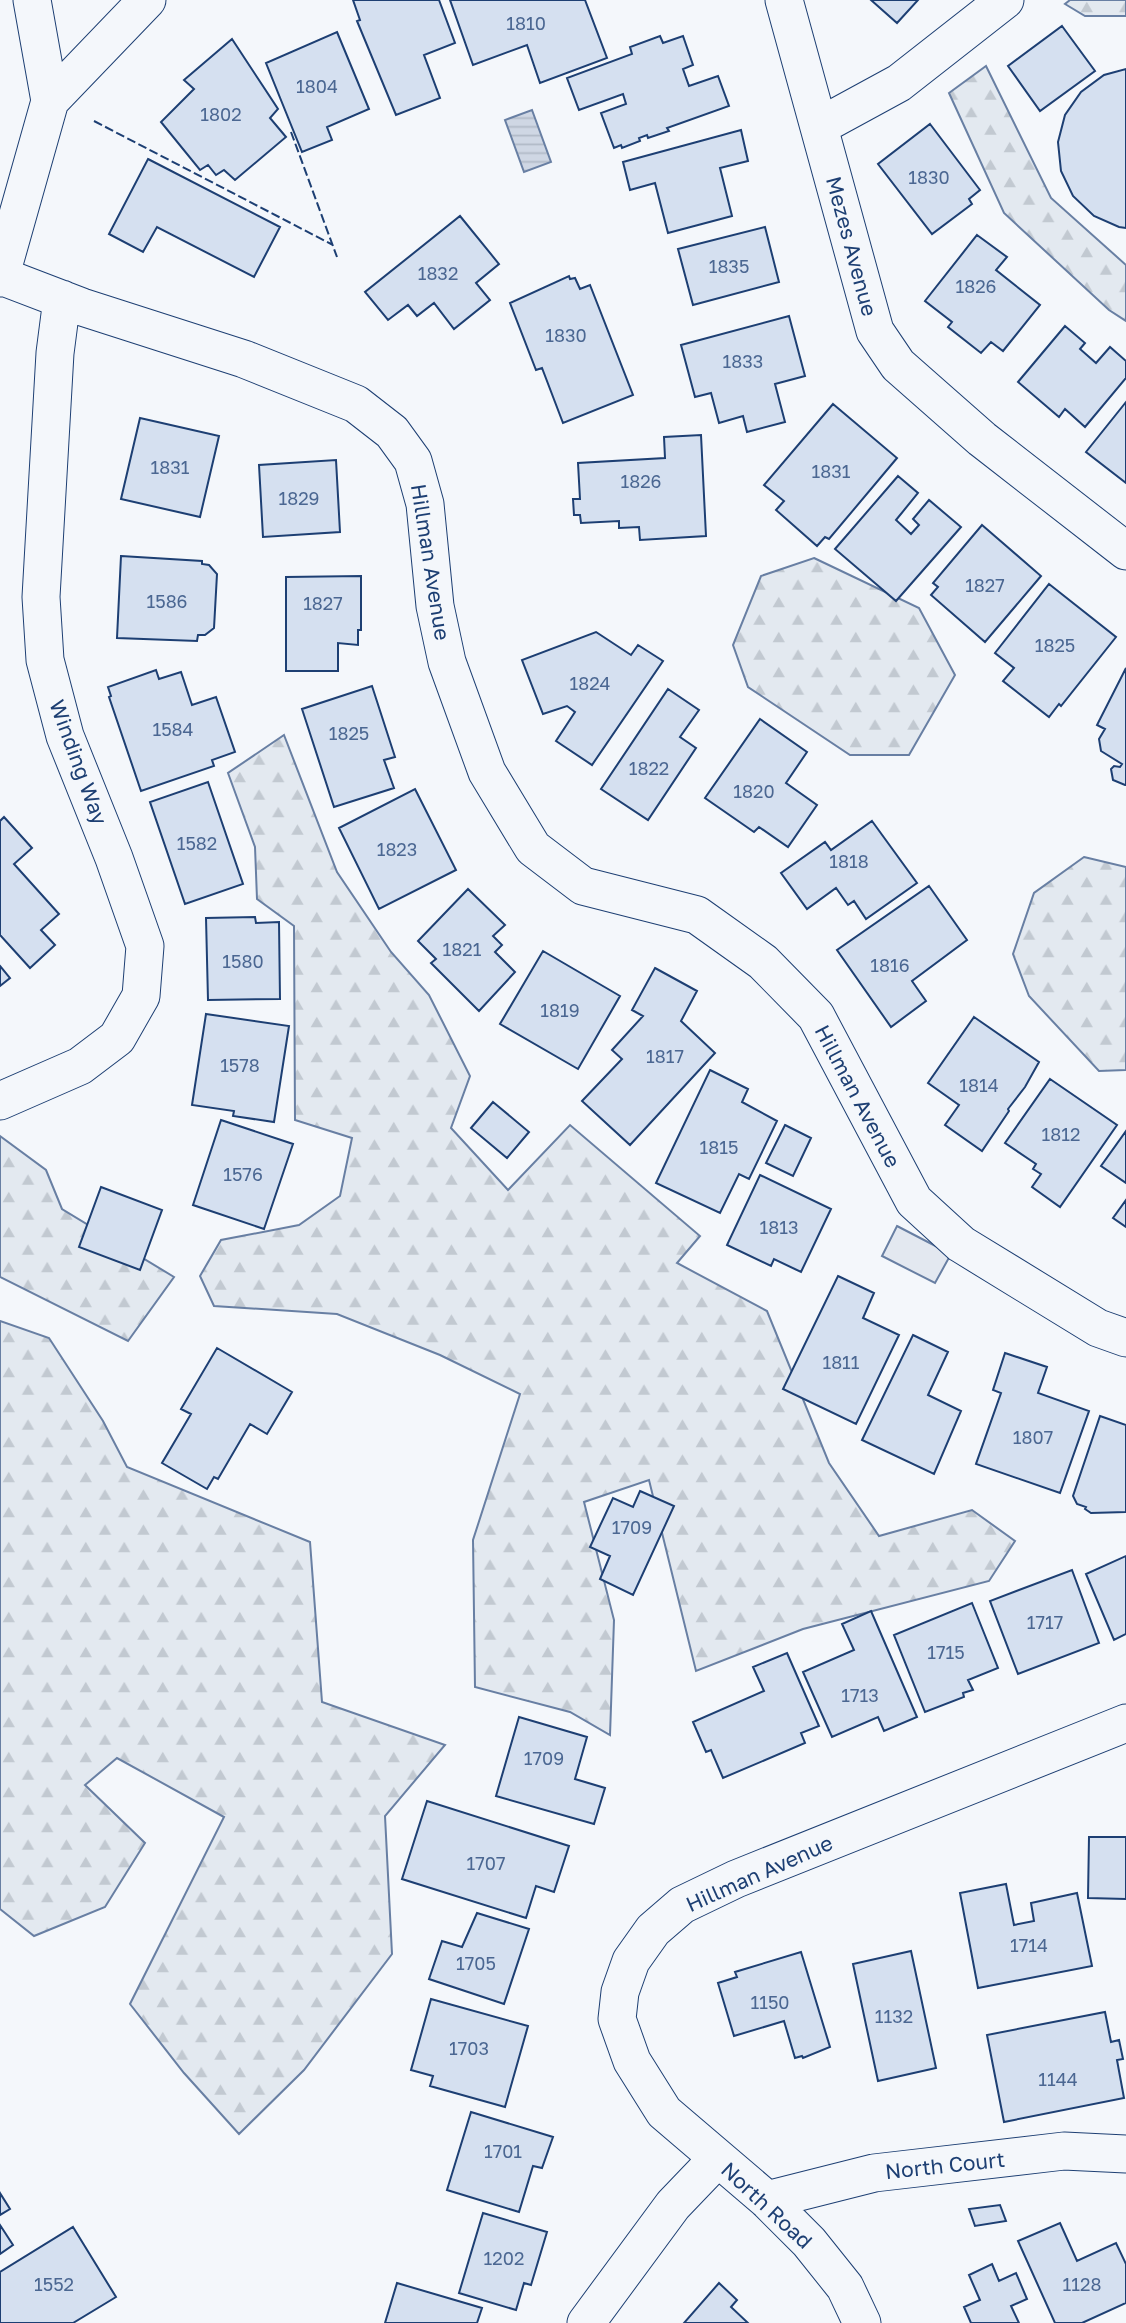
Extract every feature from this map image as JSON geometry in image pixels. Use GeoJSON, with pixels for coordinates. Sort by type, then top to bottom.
{"type":"FeatureCollection","features":[{"type":"Feature","properties":{"kind":"street"},"geometry":{"type":"LineString","coordinates":[[0,277],[50,101],[32,0]]}},
{"type":"Feature","properties":{"kind":"street"},"geometry":{"type":"LineString","coordinates":[[50,101],[147,0]]}},
{"type":"Feature","properties":{"kind":"street","name":"Mezes Avenue"},"geometry":{"type":"LineString","coordinates":[[784,0],[821,126],[875,331],[898,365],[982,439],[1126,551]]}},
{"type":"Feature","properties":{"kind":"street"},"geometry":{"type":"LineString","coordinates":[[821,126],[899,83],[1005,0]]}},
{"type":"Feature","properties":{"kind":"street","name":"Hillman Avenue"},"geometry":{"type":"LineString","coordinates":[[0,277],[244,359],[356,404],[392,432],[413,461],[425,504],[435,606],[447,662],[487,772],[533,848],[583,886],[697,915],[763,962],[817,1016],[914,1201],[961,1244],[1098,1328],[1126,1338]]}},
{"type":"Feature","properties":{"kind":"street","name":"Winding Way"},"geometry":{"type":"LineString","coordinates":[[0,1101],[80,1066],[117,1038],[141,996],[145,946],[114,858],[65,736],[45,660],[41,597],[55,353],[62,299]]}},
{"type":"Feature","properties":{"kind":"street","name":"Hillman Avenue"},"geometry":{"type":"LineString","coordinates":[[718,2158],[664,2112],[632,2061],[617,2019],[620,1992],[631,1961],[653,1930],[682,1905],[736,1879],[1126,1723]]}},
{"type":"Feature","properties":{"kind":"street","name":"North Court"},"geometry":{"type":"LineString","coordinates":[[767,2200],[874,2173],[1064,2151],[1126,2154]]}},
{"type":"Feature","properties":{"kind":"street","name":"North Road"},"geometry":{"type":"LineString","coordinates":[[586,2323],[673,2205],[718,2158],[767,2200],[809,2242],[845,2287],[862,2323]]}},
{"type":"Feature","properties":{"kind":"green space"},"geometry":{"type":"Polygon","coordinates":[[[1070,0],[1126,0],[1126,16],[1085,16],[1065,4],[1070,0]]]}},
{"type":"Feature","properties":{"kind":"green space"},"geometry":{"type":"Polygon","coordinates":[[[986,66],[1051,198],[1126,265],[1126,321],[1109,310],[1004,213],[949,93],[986,66]]]}},
{"type":"Feature","properties":{"kind":"green space"},"geometry":{"type":"Polygon","coordinates":[[[814,558],[919,608],[955,675],[909,755],[850,755],[748,687],[733,645],[761,576],[814,558]]]}},
{"type":"Feature","properties":{"kind":"green space"},"geometry":{"type":"Polygon","coordinates":[[[284,735],[337,872],[391,952],[429,995],[470,1076],[451,1128],[508,1190],[570,1125],[700,1236],[677,1263],[767,1311],[829,1463],[879,1536],[972,1510],[1015,1541],[989,1581],[803,1629],[696,1671],[649,1480],[584,1502],[614,1620],[610,1735],[570,1712],[475,1687],[473,1540],[520,1394],[440,1355],[337,1314],[214,1306],[200,1276],[221,1240],[299,1225],[340,1196],[352,1138],[295,1120],[294,926],[257,899],[255,847],[228,773],[284,735]]]}},
{"type":"Feature","properties":{"kind":"green space"},"geometry":{"type":"Polygon","coordinates":[[[1084,857],[1126,867],[1126,1070],[1099,1071],[1029,996],[1013,954],[1034,893],[1084,857]]]}},
{"type":"Feature","properties":{"kind":"green space"},"geometry":{"type":"Polygon","coordinates":[[[0,1136],[46,1170],[62,1209],[174,1277],[128,1341],[0,1277],[0,1136]]]}},
{"type":"Feature","properties":{"kind":"green space"},"geometry":{"type":"Polygon","coordinates":[[[0,1321],[49,1338],[103,1421],[127,1467],[310,1542],[322,1702],[445,1745],[385,1816],[392,1954],[304,2070],[239,2134],[184,2073],[130,2004],[224,1817],[117,1758],[85,1785],[145,1843],[105,1907],[34,1936],[0,1909],[0,1321]]]}},
{"type":"Feature","properties":{"kind":"shaded area"},"geometry":{"type":"Polygon","coordinates":[[[532,110],[551,162],[524,172],[505,120],[532,110]]]}},
{"type":"Feature","properties":{"kind":"shaded area"},"geometry":{"type":"Polygon","coordinates":[[[897,1226],[951,1254],[935,1283],[882,1256],[897,1226]]]}},
{"type":"Feature","properties":{"kind":"building"},"geometry":{"type":"Polygon","coordinates":[[[353,0],[439,0],[455,43],[424,55],[440,98],[396,115],[357,21],[360,20],[353,0]]]}},
{"type":"Feature","properties":{"kind":"building"},"geometry":{"type":"Polygon","coordinates":[[[450,0],[585,0],[607,58],[540,83],[527,45],[473,65],[450,0]]]}},
{"type":"Feature","properties":{"kind":"building"},"geometry":{"type":"Polygon","coordinates":[[[871,0],[918,0],[897,23],[871,0]]]}},
{"type":"Feature","properties":{"kind":"building"},"geometry":{"type":"Polygon","coordinates":[[[1062,26],[1095,71],[1040,111],[1008,66],[1062,26]]]}},
{"type":"Feature","properties":{"kind":"building"},"geometry":{"type":"Polygon","coordinates":[[[337,32],[369,109],[327,127],[332,140],[302,152],[266,63],[337,32]]]}},
{"type":"Feature","properties":{"kind":"building"},"geometry":{"type":"Polygon","coordinates":[[[660,36],[663,43],[683,36],[693,65],[683,69],[689,86],[718,76],[729,106],[667,128],[669,131],[648,138],[647,135],[639,138],[640,141],[614,148],[601,113],[626,104],[623,94],[579,110],[567,78],[632,54],[630,47],[660,36]]]}},
{"type":"Feature","properties":{"kind":"building"},"geometry":{"type":"Polygon","coordinates":[[[232,39],[278,109],[270,118],[286,137],[235,180],[224,170],[216,175],[208,165],[200,170],[161,122],[194,89],[184,80],[232,39]]]}},
{"type":"Feature","properties":{"kind":"building"},"geometry":{"type":"Polygon","coordinates":[[[1126,69],[1126,228],[1094,216],[1073,196],[1061,171],[1058,142],[1065,115],[1081,92],[1104,75],[1126,69]]]}},
{"type":"Feature","properties":{"kind":"building"},"geometry":{"type":"Polygon","coordinates":[[[930,124],[980,190],[969,199],[972,204],[932,234],[878,164],[930,124]]]}},
{"type":"Feature","properties":{"kind":"building"},"geometry":{"type":"Polygon","coordinates":[[[741,130],[748,161],[720,168],[732,216],[668,233],[655,183],[630,190],[623,162],[741,130]]]}},
{"type":"Feature","properties":{"kind":"building"},"geometry":{"type":"Polygon","coordinates":[[[148,159],[280,227],[254,277],[157,227],[143,252],[109,234],[148,159]]]}},
{"type":"Feature","properties":{"kind":"building"},"geometry":{"type":"Polygon","coordinates":[[[460,216],[499,264],[476,283],[490,300],[454,329],[434,303],[417,316],[408,305],[388,320],[365,292],[460,216]]]}},
{"type":"Feature","properties":{"kind":"building"},"geometry":{"type":"Polygon","coordinates":[[[765,227],[779,282],[693,305],[678,249],[765,227]]]}},
{"type":"Feature","properties":{"kind":"building"},"geometry":{"type":"Polygon","coordinates":[[[977,235],[1007,257],[996,270],[1040,305],[1003,351],[991,342],[981,353],[948,327],[952,322],[925,301],[977,235]]]}},
{"type":"Feature","properties":{"kind":"building"},"geometry":{"type":"Polygon","coordinates":[[[569,276],[570,279],[575,278],[580,289],[590,285],[633,395],[563,423],[542,368],[536,370],[510,303],[569,276]]]}},
{"type":"Feature","properties":{"kind":"building"},"geometry":{"type":"Polygon","coordinates":[[[789,316],[805,376],[775,384],[785,422],[747,432],[743,416],[719,423],[711,393],[695,397],[681,345],[789,316]]]}},
{"type":"Feature","properties":{"kind":"building"},"geometry":{"type":"Polygon","coordinates":[[[1065,326],[1085,343],[1080,349],[1096,363],[1110,347],[1126,361],[1126,378],[1085,427],[1065,409],[1059,417],[1018,382],[1065,326]]]}},
{"type":"Feature","properties":{"kind":"building"},"geometry":{"type":"Polygon","coordinates":[[[1126,402],[1126,483],[1086,452],[1126,402]]]}},
{"type":"Feature","properties":{"kind":"building"},"geometry":{"type":"Polygon","coordinates":[[[833,404],[897,458],[829,539],[825,537],[817,546],[776,510],[784,501],[764,485],[833,404]]]}},
{"type":"Feature","properties":{"kind":"building"},"geometry":{"type":"Polygon","coordinates":[[[140,418],[219,436],[200,517],[121,499],[140,418]]]}},
{"type":"Feature","properties":{"kind":"building"},"geometry":{"type":"Polygon","coordinates":[[[701,435],[706,536],[640,540],[639,527],[619,528],[619,521],[581,523],[580,515],[574,515],[573,499],[580,499],[578,463],[665,458],[664,437],[701,435]]]}},
{"type":"Feature","properties":{"kind":"building"},"geometry":{"type":"Polygon","coordinates":[[[336,460],[340,532],[263,537],[259,465],[336,460]]]}},
{"type":"Feature","properties":{"kind":"building"},"geometry":{"type":"Polygon","coordinates":[[[898,476],[918,493],[896,520],[911,534],[919,525],[913,519],[929,500],[961,527],[896,601],[835,549],[898,476]]]}},
{"type":"Feature","properties":{"kind":"building"},"geometry":{"type":"Polygon","coordinates":[[[982,525],[1041,576],[985,642],[931,595],[938,587],[933,583],[982,525]]]}},
{"type":"Feature","properties":{"kind":"building"},"geometry":{"type":"Polygon","coordinates":[[[121,556],[202,561],[202,564],[209,565],[217,574],[214,628],[205,635],[198,635],[197,641],[117,638],[121,556]]]}},
{"type":"Feature","properties":{"kind":"building"},"geometry":{"type":"Polygon","coordinates":[[[361,576],[361,630],[358,630],[358,645],[338,643],[338,671],[286,671],[286,577],[361,576]]]}},
{"type":"Feature","properties":{"kind":"building"},"geometry":{"type":"Polygon","coordinates":[[[1049,584],[1116,637],[1061,706],[1059,704],[1049,717],[1003,681],[1014,668],[995,653],[1049,584]]]}},
{"type":"Feature","properties":{"kind":"building"},"geometry":{"type":"Polygon","coordinates":[[[596,632],[631,655],[638,645],[663,661],[592,765],[556,741],[575,712],[567,706],[543,714],[522,660],[596,632]]]}},
{"type":"Feature","properties":{"kind":"building"},"geometry":{"type":"Polygon","coordinates":[[[1126,668],[1125,785],[1113,780],[1111,769],[1122,764],[1101,751],[1099,739],[1105,729],[1097,725],[1126,668]]]}},
{"type":"Feature","properties":{"kind":"building"},"geometry":{"type":"Polygon","coordinates":[[[156,670],[159,679],[181,672],[192,705],[216,697],[235,752],[212,760],[214,766],[141,791],[108,687],[156,670]]]}},
{"type":"Feature","properties":{"kind":"building"},"geometry":{"type":"Polygon","coordinates":[[[372,686],[395,757],[384,760],[394,788],[334,807],[302,709],[372,686]]]}},
{"type":"Feature","properties":{"kind":"building"},"geometry":{"type":"Polygon","coordinates":[[[668,689],[699,710],[680,737],[696,748],[648,820],[601,789],[668,689]]]}},
{"type":"Feature","properties":{"kind":"building"},"geometry":{"type":"Polygon","coordinates":[[[760,719],[807,752],[786,783],[817,805],[788,847],[759,827],[754,832],[705,798],[760,719]]]}},
{"type":"Feature","properties":{"kind":"building"},"geometry":{"type":"Polygon","coordinates":[[[208,782],[243,884],[185,904],[150,802],[208,782]]]}},
{"type":"Feature","properties":{"kind":"building"},"geometry":{"type":"Polygon","coordinates":[[[415,789],[456,870],[379,909],[339,828],[415,789]]]}},
{"type":"Feature","properties":{"kind":"building"},"geometry":{"type":"Polygon","coordinates":[[[4,817],[32,848],[14,864],[59,914],[41,930],[55,945],[30,968],[0,935],[0,821],[4,817]]]}},
{"type":"Feature","properties":{"kind":"building"},"geometry":{"type":"Polygon","coordinates":[[[872,821],[917,883],[866,919],[854,901],[848,905],[836,888],[807,909],[781,873],[825,842],[831,850],[872,821]]]}},
{"type":"Feature","properties":{"kind":"building"},"geometry":{"type":"Polygon","coordinates":[[[929,886],[967,940],[912,981],[926,1001],[891,1027],[837,950],[929,886]]]}},
{"type":"Feature","properties":{"kind":"building"},"geometry":{"type":"Polygon","coordinates":[[[468,889],[505,925],[493,936],[502,945],[495,952],[515,972],[479,1011],[431,963],[436,959],[418,941],[468,889]]]}},
{"type":"Feature","properties":{"kind":"building"},"geometry":{"type":"Polygon","coordinates":[[[255,917],[256,923],[279,922],[280,999],[208,1000],[206,918],[255,917]]]}},
{"type":"Feature","properties":{"kind":"building"},"geometry":{"type":"Polygon","coordinates":[[[543,951],[620,996],[578,1069],[500,1024],[543,951]]]}},
{"type":"Feature","properties":{"kind":"building"},"geometry":{"type":"Polygon","coordinates":[[[0,966],[10,978],[0,986],[0,966]]]}},
{"type":"Feature","properties":{"kind":"building"},"geometry":{"type":"Polygon","coordinates":[[[655,968],[697,991],[681,1021],[715,1053],[630,1145],[582,1101],[622,1059],[612,1050],[643,1016],[632,1010],[655,968]]]}},
{"type":"Feature","properties":{"kind":"building"},"geometry":{"type":"Polygon","coordinates":[[[206,1014],[289,1026],[274,1122],[233,1116],[234,1111],[192,1105],[206,1014]]]}},
{"type":"Feature","properties":{"kind":"building"},"geometry":{"type":"Polygon","coordinates":[[[974,1017],[1039,1062],[982,1151],[945,1125],[959,1105],[928,1083],[974,1017]]]}},
{"type":"Feature","properties":{"kind":"building"},"geometry":{"type":"Polygon","coordinates":[[[710,1070],[748,1089],[742,1102],[777,1121],[749,1179],[739,1174],[720,1213],[656,1183],[710,1070]]]}},
{"type":"Feature","properties":{"kind":"building"},"geometry":{"type":"Polygon","coordinates":[[[1050,1079],[1117,1125],[1060,1207],[1032,1187],[1041,1174],[1033,1169],[1036,1164],[1005,1143],[1050,1079]]]}},
{"type":"Feature","properties":{"kind":"building"},"geometry":{"type":"Polygon","coordinates":[[[493,1102],[529,1132],[507,1158],[471,1128],[493,1102]]]}},
{"type":"Feature","properties":{"kind":"building"},"geometry":{"type":"Polygon","coordinates":[[[221,1120],[293,1144],[264,1229],[193,1205],[221,1120]]]}},
{"type":"Feature","properties":{"kind":"building"},"geometry":{"type":"Polygon","coordinates":[[[785,1125],[811,1138],[793,1176],[766,1163],[785,1125]]]}},
{"type":"Feature","properties":{"kind":"building"},"geometry":{"type":"Polygon","coordinates":[[[1126,1131],[1126,1183],[1101,1166],[1126,1131]]]}},
{"type":"Feature","properties":{"kind":"building"},"geometry":{"type":"Polygon","coordinates":[[[760,1175],[831,1209],[801,1272],[774,1259],[771,1266],[727,1245],[760,1175]]]}},
{"type":"Feature","properties":{"kind":"building"},"geometry":{"type":"Polygon","coordinates":[[[101,1187],[162,1210],[140,1270],[79,1247],[101,1187]]]}},
{"type":"Feature","properties":{"kind":"building"},"geometry":{"type":"Polygon","coordinates":[[[1126,1200],[1126,1227],[1113,1218],[1126,1200]]]}},
{"type":"Feature","properties":{"kind":"building"},"geometry":{"type":"Polygon","coordinates":[[[838,1276],[874,1293],[863,1318],[899,1335],[856,1424],[783,1389],[838,1276]]]}},
{"type":"Feature","properties":{"kind":"building"},"geometry":{"type":"Polygon","coordinates":[[[913,1335],[948,1352],[928,1395],[961,1411],[934,1474],[862,1440],[913,1335]]]}},
{"type":"Feature","properties":{"kind":"building"},"geometry":{"type":"Polygon","coordinates":[[[217,1348],[292,1392],[267,1434],[250,1424],[218,1479],[214,1477],[207,1489],[162,1463],[191,1414],[181,1409],[217,1348]]]}},
{"type":"Feature","properties":{"kind":"building"},"geometry":{"type":"Polygon","coordinates":[[[1005,1353],[1047,1367],[1038,1393],[1089,1411],[1060,1493],[976,1464],[1001,1393],[993,1390],[1005,1353]]]}},
{"type":"Feature","properties":{"kind":"building"},"geometry":{"type":"Polygon","coordinates":[[[1100,1416],[1126,1425],[1126,1512],[1091,1513],[1086,1507],[1077,1504],[1073,1496],[1100,1416]]]}},
{"type":"Feature","properties":{"kind":"building"},"geometry":{"type":"Polygon","coordinates":[[[640,1491],[674,1506],[633,1595],[600,1579],[610,1556],[590,1547],[613,1498],[633,1507],[640,1491]]]}},
{"type":"Feature","properties":{"kind":"building"},"geometry":{"type":"Polygon","coordinates":[[[1126,1556],[1126,1634],[1114,1640],[1086,1574],[1126,1556]]]}},
{"type":"Feature","properties":{"kind":"building"},"geometry":{"type":"Polygon","coordinates":[[[1072,1570],[1099,1643],[1018,1674],[990,1601],[1072,1570]]]}},
{"type":"Feature","properties":{"kind":"building"},"geometry":{"type":"Polygon","coordinates":[[[972,1603],[998,1668],[968,1680],[973,1690],[963,1693],[964,1697],[925,1712],[894,1635],[972,1603]]]}},
{"type":"Feature","properties":{"kind":"building"},"geometry":{"type":"Polygon","coordinates":[[[871,1611],[917,1717],[884,1731],[878,1717],[832,1737],[803,1672],[854,1650],[842,1624],[871,1611]]]}},
{"type":"Feature","properties":{"kind":"building"},"geometry":{"type":"Polygon","coordinates":[[[787,1653],[819,1726],[801,1733],[805,1743],[723,1778],[711,1750],[706,1752],[693,1722],[764,1691],[753,1667],[787,1653]]]}},
{"type":"Feature","properties":{"kind":"building"},"geometry":{"type":"Polygon","coordinates":[[[519,1717],[587,1737],[575,1779],[605,1788],[594,1824],[496,1796],[519,1717]]]}},
{"type":"Feature","properties":{"kind":"building"},"geometry":{"type":"Polygon","coordinates":[[[427,1801],[569,1846],[554,1892],[536,1886],[526,1918],[402,1879],[427,1801]]]}},
{"type":"Feature","properties":{"kind":"building"},"geometry":{"type":"Polygon","coordinates":[[[1089,1837],[1126,1837],[1126,1899],[1088,1898],[1089,1837]]]}},
{"type":"Feature","properties":{"kind":"building"},"geometry":{"type":"Polygon","coordinates":[[[1006,1884],[1014,1925],[1034,1921],[1031,1903],[1077,1893],[1092,1966],[978,1988],[960,1893],[1006,1884]]]}},
{"type":"Feature","properties":{"kind":"building"},"geometry":{"type":"Polygon","coordinates":[[[477,1913],[529,1929],[504,2004],[429,1979],[442,1941],[462,1947],[477,1913]]]}},
{"type":"Feature","properties":{"kind":"building"},"geometry":{"type":"Polygon","coordinates":[[[911,1951],[936,2068],[878,2081],[853,1964],[911,1951]]]}},
{"type":"Feature","properties":{"kind":"building"},"geometry":{"type":"Polygon","coordinates":[[[801,1952],[830,2047],[803,2058],[795,2058],[784,2021],[734,2036],[718,1983],[737,1977],[735,1972],[801,1952]]]}},
{"type":"Feature","properties":{"kind":"building"},"geometry":{"type":"Polygon","coordinates":[[[431,1999],[528,2026],[505,2107],[430,2086],[433,2076],[411,2070],[431,1999]]]}},
{"type":"Feature","properties":{"kind":"building"},"geometry":{"type":"Polygon","coordinates":[[[1105,2012],[1111,2042],[1119,2040],[1123,2059],[1117,2060],[1124,2098],[1004,2122],[987,2035],[1105,2012]]]}},
{"type":"Feature","properties":{"kind":"building"},"geometry":{"type":"Polygon","coordinates":[[[471,2112],[553,2137],[542,2168],[533,2166],[519,2212],[447,2190],[471,2112]]]}},
{"type":"Feature","properties":{"kind":"building"},"geometry":{"type":"Polygon","coordinates":[[[0,2193],[10,2209],[0,2215],[0,2193]]]}},
{"type":"Feature","properties":{"kind":"building"},"geometry":{"type":"Polygon","coordinates":[[[1000,2205],[1006,2221],[975,2226],[969,2209],[1000,2205]]]}},
{"type":"Feature","properties":{"kind":"building"},"geometry":{"type":"Polygon","coordinates":[[[483,2213],[547,2232],[531,2285],[524,2283],[516,2310],[459,2293],[483,2213]]]}},
{"type":"Feature","properties":{"kind":"building"},"geometry":{"type":"Polygon","coordinates":[[[1060,2223],[1077,2261],[1116,2243],[1126,2264],[1126,2303],[1082,2323],[1055,2323],[1018,2241],[1060,2223]]]}},
{"type":"Feature","properties":{"kind":"building"},"geometry":{"type":"Polygon","coordinates":[[[0,2225],[13,2245],[0,2254],[0,2225]]]}},
{"type":"Feature","properties":{"kind":"building"},"geometry":{"type":"Polygon","coordinates":[[[73,2227],[116,2297],[73,2323],[0,2323],[0,2272],[73,2227]]]}},
{"type":"Feature","properties":{"kind":"building"},"geometry":{"type":"Polygon","coordinates":[[[992,2264],[999,2281],[1016,2273],[1027,2299],[1011,2306],[1019,2323],[971,2323],[964,2307],[980,2300],[969,2275],[992,2264]]]}},
{"type":"Feature","properties":{"kind":"building"},"geometry":{"type":"Polygon","coordinates":[[[397,2283],[482,2308],[477,2323],[385,2323],[397,2283]]]}},
{"type":"Feature","properties":{"kind":"building"},"geometry":{"type":"Polygon","coordinates":[[[719,2283],[737,2300],[731,2307],[748,2323],[684,2323],[719,2283]]]}},
{"type":"Feature","properties":{"kind":"fence"},"geometry":{"type":"LineString","coordinates":[[94,121],[333,245]]}},
{"type":"Feature","properties":{"kind":"fence"},"geometry":{"type":"LineString","coordinates":[[291,132],[337,257]]}}]}
